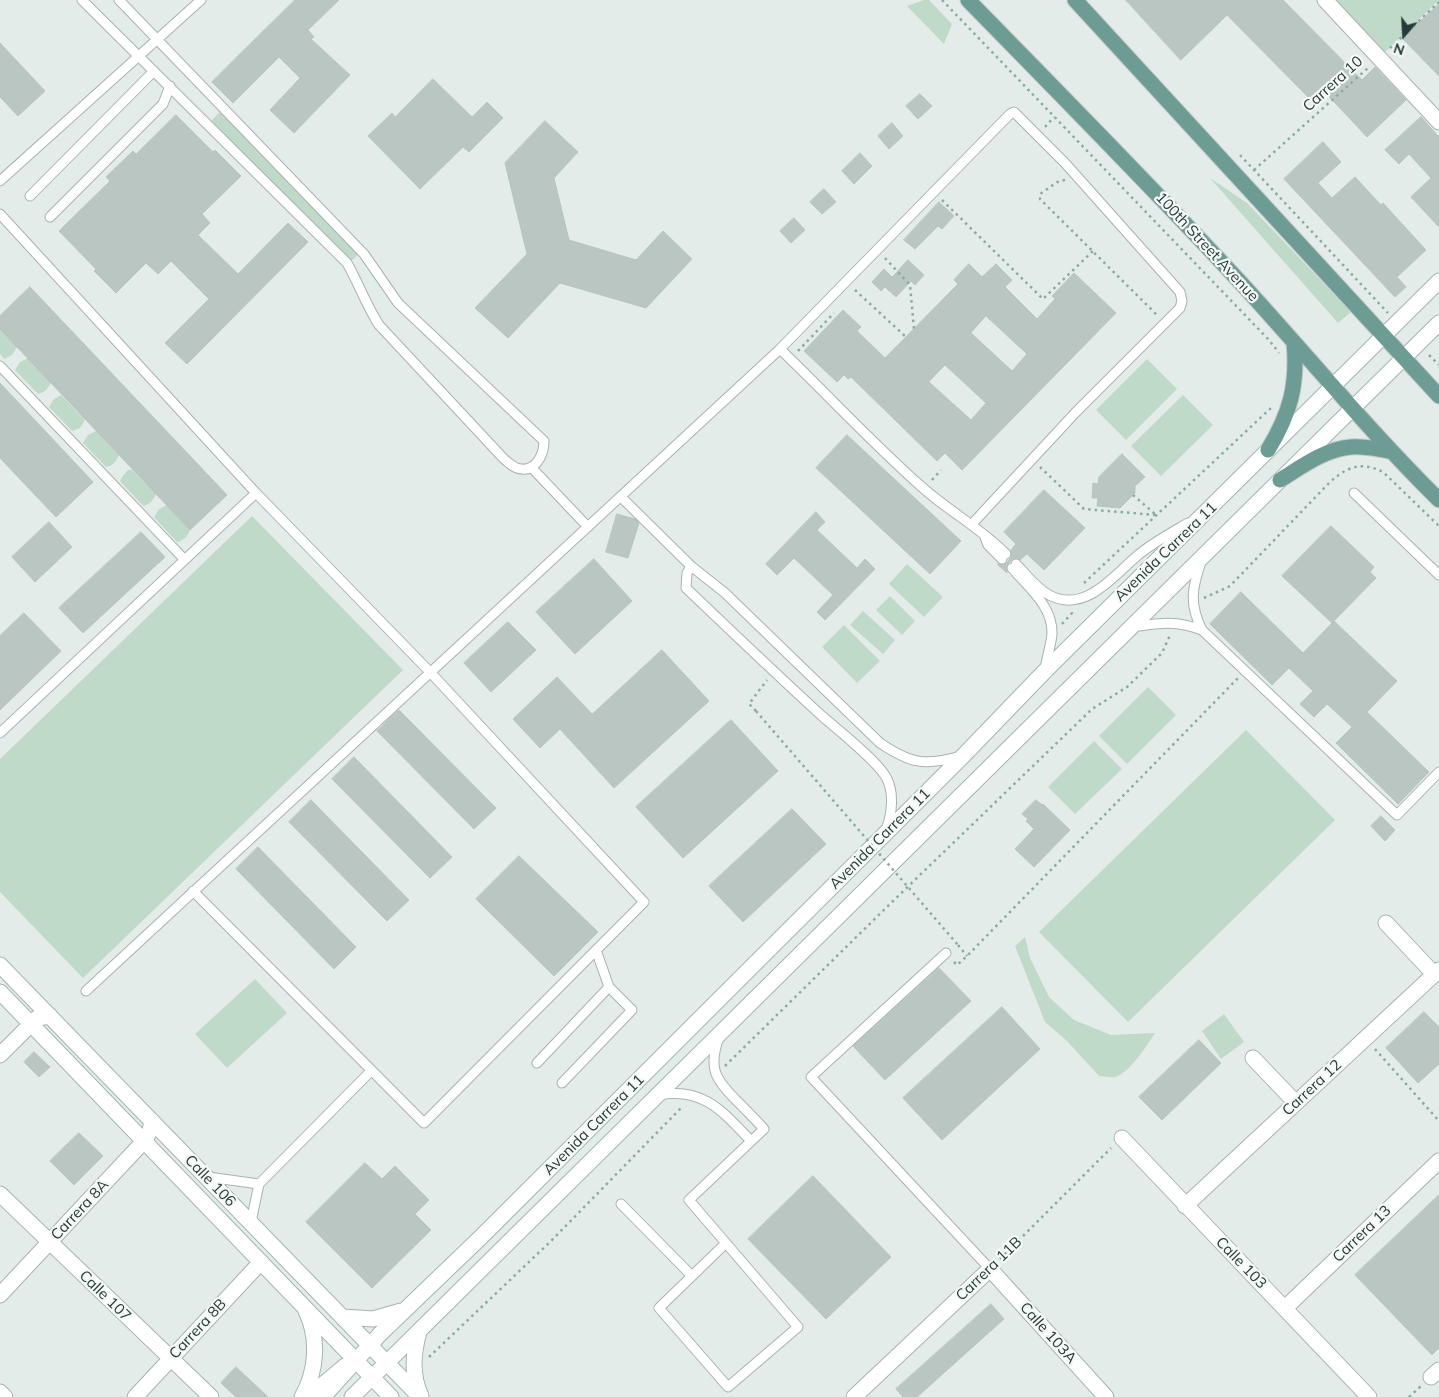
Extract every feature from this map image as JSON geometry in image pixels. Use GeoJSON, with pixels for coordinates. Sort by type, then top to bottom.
{"type":"FeatureCollection","features":[{"type":"Feature","properties":{"kind":"main road","name":"100th Street Avenue"},"geometry":{"type":"LineString","coordinates":[[968,0],[1196,235],[1390,451],[1439,500]]}},
{"type":"Feature","properties":{"kind":"main road"},"geometry":{"type":"LineString","coordinates":[[1075,0],[1439,396]]}},
{"type":"Feature","properties":{"kind":"main road"},"geometry":{"type":"LineString","coordinates":[[1325,0],[1439,122]]}},
{"type":"Feature","properties":{"kind":"main road","name":"Avenida Carrera 11"},"geometry":{"type":"LineString","coordinates":[[323,1397],[370,1345],[480,1238],[885,834],[1045,671],[1439,282]]}},
{"type":"Feature","properties":{"kind":"main road","name":"Avenida Carrera 11"},"geometry":{"type":"LineString","coordinates":[[352,1397],[659,1095],[720,1032],[1202,559],[1439,322]]}},
{"type":"Feature","properties":{"kind":"main road"},"geometry":{"type":"LineString","coordinates":[[1268,450],[1280,431],[1294,388],[1294,342]]}},
{"type":"Feature","properties":{"kind":"main road"},"geometry":{"type":"LineString","coordinates":[[1280,480],[1338,449],[1352,446],[1390,451]]}},
{"type":"Feature","properties":{"kind":"main road"},"geometry":{"type":"LineString","coordinates":[[1386,923],[1437,972]]}},
{"type":"Feature","properties":{"kind":"main road","name":"Calle 106"},"geometry":{"type":"LineString","coordinates":[[0,965],[420,1397]]}},
{"type":"Feature","properties":{"kind":"main road","name":"Carrera 12"},"geometry":{"type":"LineString","coordinates":[[1186,1206],[1437,972]]}},
{"type":"Feature","properties":{"kind":"main road","name":"Calle 106"},"geometry":{"type":"LineString","coordinates":[[0,992],[145,1140],[391,1397]]}},
{"type":"Feature","properties":{"kind":"main road"},"geometry":{"type":"LineString","coordinates":[[0,1055],[37,1018],[50,1016]]}},
{"type":"Feature","properties":{"kind":"main road"},"geometry":{"type":"LineString","coordinates":[[1253,1058],[1296,1103]]}},
{"type":"Feature","properties":{"kind":"main road","name":"Carrera 8A"},"geometry":{"type":"LineString","coordinates":[[0,1295],[145,1140],[150,1132],[152,1121]]}},
{"type":"Feature","properties":{"kind":"main road","name":"Calle 103"},"geometry":{"type":"LineString","coordinates":[[1122,1138],[1286,1308],[1364,1394]]}},
{"type":"Feature","properties":{"kind":"main road","name":"Carrera 13"},"geometry":{"type":"LineString","coordinates":[[1286,1308],[1439,1160]]}},
{"type":"Feature","properties":{"kind":"main road","name":"Calle 107"},"geometry":{"type":"LineString","coordinates":[[0,1194],[211,1397]]}},
{"type":"Feature","properties":{"kind":"main road","name":"Carrera 8B"},"geometry":{"type":"LineString","coordinates":[[135,1397],[261,1262]]}},
{"type":"Feature","properties":{"kind":"main road","name":"Carrera 11B"},"geometry":{"type":"LineString","coordinates":[[863,1394],[990,1269]]}},
{"type":"Feature","properties":{"kind":"main road","name":"Calle 103A"},"geometry":{"type":"LineString","coordinates":[[990,1269],[1106,1397]]}},
{"type":"Feature","properties":{"kind":"main road"},"geometry":{"type":"LineString","coordinates":[[302,1397],[312,1375],[315,1352],[312,1330],[303,1305]]}},
{"type":"Feature","properties":{"kind":"main road"},"geometry":{"type":"LineString","coordinates":[[343,1317],[360,1319],[382,1317],[401,1312],[409,1307]]}},
{"type":"Feature","properties":{"kind":"main road"},"geometry":{"type":"LineString","coordinates":[[419,1332],[414,1362],[415,1381],[420,1397]]}},
{"type":"Feature","properties":{"kind":"main road"},"geometry":{"type":"LineString","coordinates":[[308,1397],[355,1360]]}},
{"type":"Feature","properties":{"kind":"main road"},"geometry":{"type":"LineString","coordinates":[[0,1392],[5,1397]]}},
{"type":"Feature","properties":{"kind":"lane"},"geometry":{"type":"LineString","coordinates":[[82,0],[347,263],[360,286],[368,308],[379,325],[504,459],[517,468],[531,467],[539,461],[544,451],[544,441],[398,303],[364,254],[119,0]]}},
{"type":"Feature","properties":{"kind":"lane"},"geometry":{"type":"LineString","coordinates":[[0,181],[201,0]]}},
{"type":"Feature","properties":{"kind":"lane"},"geometry":{"type":"LineString","coordinates":[[30,196],[154,71]]}},
{"type":"Feature","properties":{"kind":"lane"},"geometry":{"type":"LineString","coordinates":[[50,218],[163,104],[170,86]]}},
{"type":"Feature","properties":{"kind":"lane"},"geometry":{"type":"LineString","coordinates":[[86,991],[780,349],[1014,112],[1065,163],[1180,292],[1182,301],[1180,308],[1076,412],[972,524]]}},
{"type":"Feature","properties":{"kind":"lane"},"geometry":{"type":"LineString","coordinates":[[0,214],[256,493],[430,672],[644,902],[424,1123],[194,891]]}},
{"type":"Feature","properties":{"kind":"lane"},"geometry":{"type":"LineString","coordinates":[[780,349],[924,489],[972,524],[985,537],[988,546],[1004,557]]}},
{"type":"Feature","properties":{"kind":"lane"},"geometry":{"type":"LineString","coordinates":[[0,366],[184,559]]}},
{"type":"Feature","properties":{"kind":"lane"},"geometry":{"type":"LineString","coordinates":[[531,467],[588,526]]}},
{"type":"Feature","properties":{"kind":"lane"},"geometry":{"type":"LineString","coordinates":[[1354,492],[1439,575]]}},
{"type":"Feature","properties":{"kind":"lane"},"geometry":{"type":"LineString","coordinates":[[0,733],[256,493]]}},
{"type":"Feature","properties":{"kind":"lane"},"geometry":{"type":"LineString","coordinates":[[620,496],[691,566],[725,593],[880,743],[906,759],[919,762],[943,761],[964,755]]}},
{"type":"Feature","properties":{"kind":"lane"},"geometry":{"type":"LineString","coordinates":[[1045,671],[1052,636],[1050,618],[1042,602],[1014,566],[1048,594],[1057,598],[1072,600],[1086,597],[1098,590],[1139,554],[1211,508]]}},
{"type":"Feature","properties":{"kind":"lane"},"geometry":{"type":"LineString","coordinates":[[1202,559],[1195,577],[1193,598],[1195,616],[1202,630],[1397,815],[1439,772]]}},
{"type":"Feature","properties":{"kind":"lane"},"geometry":{"type":"LineString","coordinates":[[691,566],[687,573],[686,588],[774,672],[876,764],[887,778],[891,792],[891,817],[885,834]]}},
{"type":"Feature","properties":{"kind":"lane"},"geometry":{"type":"LineString","coordinates":[[1132,627],[1170,622],[1202,630]]}},
{"type":"Feature","properties":{"kind":"lane"},"geometry":{"type":"LineString","coordinates":[[562,1083],[632,1010],[609,987],[596,950]]}},
{"type":"Feature","properties":{"kind":"lane"},"geometry":{"type":"LineString","coordinates":[[946,953],[812,1077],[990,1269]]}},
{"type":"Feature","properties":{"kind":"lane"},"geometry":{"type":"LineString","coordinates":[[537,1063],[609,987]]}},
{"type":"Feature","properties":{"kind":"lane"},"geometry":{"type":"LineString","coordinates":[[720,1032],[713,1061],[716,1075],[723,1088],[764,1129],[689,1200],[726,1243],[798,1327],[728,1387],[659,1308],[726,1243]]}},
{"type":"Feature","properties":{"kind":"lane"},"geometry":{"type":"LineString","coordinates":[[251,1222],[259,1184],[371,1071]]}},
{"type":"Feature","properties":{"kind":"lane"},"geometry":{"type":"LineString","coordinates":[[659,1095],[671,1093],[694,1095],[709,1101],[721,1110],[751,1142]]}},
{"type":"Feature","properties":{"kind":"lane"},"geometry":{"type":"LineString","coordinates":[[207,1177],[259,1184]]}},
{"type":"Feature","properties":{"kind":"lane"},"geometry":{"type":"LineString","coordinates":[[621,1204],[692,1276]]}},
{"type":"Feature","properties":{"kind":"path"},"geometry":{"type":"LineString","coordinates":[[942,0],[1269,340]]}},
{"type":"Feature","properties":{"kind":"path","name":"Carrera 10"},"geometry":{"type":"LineString","coordinates":[[1241,181],[1380,58],[1439,2]]}},
{"type":"Feature","properties":{"kind":"path"},"geometry":{"type":"LineString","coordinates":[[1044,128],[1054,117]]}},
{"type":"Feature","properties":{"kind":"path"},"geometry":{"type":"LineString","coordinates":[[1234,148],[1382,308]]}},
{"type":"Feature","properties":{"kind":"path"},"geometry":{"type":"LineString","coordinates":[[941,199],[1043,299],[1093,251],[1039,198],[1040,194],[1059,181],[1068,181]]}},
{"type":"Feature","properties":{"kind":"path"},"geometry":{"type":"LineString","coordinates":[[879,264],[891,252]]}},
{"type":"Feature","properties":{"kind":"path"},"geometry":{"type":"LineString","coordinates":[[885,258],[910,285],[914,329]]}},
{"type":"Feature","properties":{"kind":"path"},"geometry":{"type":"LineString","coordinates":[[849,297],[855,290],[906,337]]}},
{"type":"Feature","properties":{"kind":"path"},"geometry":{"type":"LineString","coordinates":[[791,360],[836,310]]}},
{"type":"Feature","properties":{"kind":"path"},"geometry":{"type":"LineString","coordinates":[[1434,360],[1439,365]]}},
{"type":"Feature","properties":{"kind":"path"},"geometry":{"type":"LineString","coordinates":[[1080,587],[1275,404]]}},
{"type":"Feature","properties":{"kind":"path"},"geometry":{"type":"LineString","coordinates":[[1038,465],[1084,510],[1156,515]]}},
{"type":"Feature","properties":{"kind":"path"},"geometry":{"type":"LineString","coordinates":[[1230,586],[1330,482],[1350,468],[1366,466],[1383,472],[1439,526]]}},
{"type":"Feature","properties":{"kind":"path"},"geometry":{"type":"LineString","coordinates":[[1133,495],[1156,515]]}},
{"type":"Feature","properties":{"kind":"path"},"geometry":{"type":"LineString","coordinates":[[716,1075],[1092,709],[1127,687],[1162,653]]}},
{"type":"Feature","properties":{"kind":"path"},"geometry":{"type":"LineString","coordinates":[[774,672],[749,704],[967,956],[1245,671]]}},
{"type":"Feature","properties":{"kind":"path"},"geometry":{"type":"LineString","coordinates":[[1366,1038],[1439,1121]]}},
{"type":"Feature","properties":{"kind":"path"},"geometry":{"type":"LineString","coordinates":[[428,1360],[551,1241],[694,1095]]}},
{"type":"Feature","properties":{"kind":"path","name":"Carrera 11B"},"geometry":{"type":"LineString","coordinates":[[990,1269],[1122,1138]]}},
{"type":"Feature","properties":{"kind":"green space"},"geometry":{"type":"Polygon","coordinates":[[[929,0],[952,24],[944,44],[907,6],[929,0]]]}},
{"type":"Feature","properties":{"kind":"green space"},"geometry":{"type":"Polygon","coordinates":[[[1328,0],[1439,0],[1379,58],[1328,0]]]}},
{"type":"Feature","properties":{"kind":"green space"},"geometry":{"type":"Polygon","coordinates":[[[221,111],[359,254],[350,262],[210,122],[221,111]]]}},
{"type":"Feature","properties":{"kind":"green space"},"geometry":{"type":"Polygon","coordinates":[[[1210,178],[1247,203],[1351,312],[1338,323],[1210,178]]]}},
{"type":"Feature","properties":{"kind":"green space"},"geometry":{"type":"Polygon","coordinates":[[[0,329],[17,347],[12,355],[4,359],[0,354],[0,329]]]}},
{"type":"Feature","properties":{"kind":"green space"},"geometry":{"type":"Polygon","coordinates":[[[28,358],[51,382],[46,390],[38,394],[15,370],[20,362],[28,358]]]}},
{"type":"Feature","properties":{"kind":"green space"},"geometry":{"type":"Polygon","coordinates":[[[1147,359],[1177,389],[1126,440],[1096,410],[1147,359]]]}},
{"type":"Feature","properties":{"kind":"green space"},"geometry":{"type":"Polygon","coordinates":[[[61,395],[85,420],[80,428],[72,431],[49,407],[54,399],[61,395]]]}},
{"type":"Feature","properties":{"kind":"green space"},"geometry":{"type":"Polygon","coordinates":[[[1183,395],[1213,425],[1161,476],[1131,446],[1183,395]]]}},
{"type":"Feature","properties":{"kind":"green space"},"geometry":{"type":"Polygon","coordinates":[[[96,431],[119,455],[111,466],[106,467],[83,443],[88,435],[96,431]]]}},
{"type":"Feature","properties":{"kind":"green space"},"geometry":{"type":"Polygon","coordinates":[[[128,470],[132,470],[156,494],[149,503],[143,506],[120,481],[128,470]]]}},
{"type":"Feature","properties":{"kind":"green space"},"geometry":{"type":"Polygon","coordinates":[[[167,505],[190,530],[185,538],[177,542],[154,517],[159,509],[167,505]]]}},
{"type":"Feature","properties":{"kind":"green space"},"geometry":{"type":"Polygon","coordinates":[[[252,516],[403,670],[83,978],[0,892],[0,759],[252,516]]]}},
{"type":"Feature","properties":{"kind":"green space"},"geometry":{"type":"Polygon","coordinates":[[[907,564],[943,597],[924,617],[889,584],[907,564]]]}},
{"type":"Feature","properties":{"kind":"green space"},"geometry":{"type":"Polygon","coordinates":[[[890,596],[915,621],[902,635],[876,610],[890,596]]]}},
{"type":"Feature","properties":{"kind":"green space"},"geometry":{"type":"Polygon","coordinates":[[[863,611],[895,640],[883,654],[850,625],[863,611]]]}},
{"type":"Feature","properties":{"kind":"green space"},"geometry":{"type":"Polygon","coordinates":[[[844,625],[880,661],[857,683],[822,647],[844,625]]]}},
{"type":"Feature","properties":{"kind":"green space"},"geometry":{"type":"Polygon","coordinates":[[[1148,687],[1176,715],[1127,764],[1099,736],[1148,687]]]}},
{"type":"Feature","properties":{"kind":"green space"},"geometry":{"type":"Polygon","coordinates":[[[1246,730],[1335,820],[1128,1022],[1039,932],[1246,730]]]}},
{"type":"Feature","properties":{"kind":"green space"},"geometry":{"type":"Polygon","coordinates":[[[1094,741],[1122,769],[1075,814],[1048,787],[1094,741]]]}},
{"type":"Feature","properties":{"kind":"green space"},"geometry":{"type":"Polygon","coordinates":[[[1025,937],[1030,958],[1049,997],[1074,1020],[1111,1035],[1155,1033],[1126,1071],[1115,1077],[1099,1076],[1067,1041],[1045,1022],[1015,946],[1025,937]]]}},
{"type":"Feature","properties":{"kind":"green space"},"geometry":{"type":"Polygon","coordinates":[[[255,979],[287,1013],[227,1068],[195,1034],[255,979]]]}},
{"type":"Feature","properties":{"kind":"green space"},"geometry":{"type":"Polygon","coordinates":[[[1224,1014],[1244,1042],[1221,1059],[1202,1031],[1224,1014]]]}},
{"type":"Feature","properties":{"kind":"building"},"geometry":{"type":"Polygon","coordinates":[[[295,0],[339,0],[308,30],[314,37],[311,39],[350,75],[294,133],[270,110],[300,78],[279,57],[233,103],[212,82],[295,0]]]}},
{"type":"Feature","properties":{"kind":"building"},"geometry":{"type":"Polygon","coordinates":[[[1126,0],[1283,0],[1362,80],[1375,67],[1406,100],[1367,137],[1323,90],[1312,101],[1227,15],[1181,60],[1126,0]]]}},
{"type":"Feature","properties":{"kind":"building"},"geometry":{"type":"Polygon","coordinates":[[[1439,4],[1439,76],[1402,38],[1439,4]]]}},
{"type":"Feature","properties":{"kind":"building"},"geometry":{"type":"Polygon","coordinates":[[[0,43],[45,91],[18,116],[0,97],[0,43]]]}},
{"type":"Feature","properties":{"kind":"building"},"geometry":{"type":"Polygon","coordinates":[[[433,79],[472,117],[487,102],[503,118],[469,152],[463,147],[420,189],[368,136],[392,113],[395,117],[433,79]]]}},
{"type":"Feature","properties":{"kind":"building"},"geometry":{"type":"Polygon","coordinates":[[[920,94],[932,106],[918,119],[906,106],[920,94]]]}},
{"type":"Feature","properties":{"kind":"building"},"geometry":{"type":"Polygon","coordinates":[[[176,115],[213,152],[215,150],[241,176],[202,214],[210,223],[198,235],[238,274],[288,223],[308,242],[187,364],[165,343],[209,299],[171,261],[158,274],[146,263],[116,293],[94,271],[96,269],[59,231],[110,181],[106,177],[133,151],[136,154],[176,115]]]}},
{"type":"Feature","properties":{"kind":"building"},"geometry":{"type":"Polygon","coordinates":[[[1421,117],[1439,137],[1439,227],[1411,197],[1431,178],[1409,154],[1399,164],[1385,150],[1421,117]]]}},
{"type":"Feature","properties":{"kind":"building"},"geometry":{"type":"Polygon","coordinates":[[[545,121],[578,152],[554,178],[569,240],[636,260],[663,231],[692,259],[646,308],[560,283],[508,338],[475,308],[527,254],[505,163],[545,121]]]}},
{"type":"Feature","properties":{"kind":"building"},"geometry":{"type":"Polygon","coordinates":[[[892,123],[903,136],[889,149],[878,136],[892,123]]]}},
{"type":"Feature","properties":{"kind":"building"},"geometry":{"type":"Polygon","coordinates":[[[1323,142],[1341,162],[1318,183],[1332,198],[1355,177],[1381,205],[1383,203],[1426,250],[1397,277],[1406,287],[1395,297],[1284,179],[1323,142]]]}},
{"type":"Feature","properties":{"kind":"building"},"geometry":{"type":"Polygon","coordinates":[[[860,153],[872,166],[854,184],[842,171],[860,153]]]}},
{"type":"Feature","properties":{"kind":"building"},"geometry":{"type":"Polygon","coordinates":[[[824,189],[836,202],[822,214],[810,202],[824,189]]]}},
{"type":"Feature","properties":{"kind":"building"},"geometry":{"type":"Polygon","coordinates":[[[939,202],[954,216],[942,229],[938,226],[915,249],[904,240],[939,202]]]}},
{"type":"Feature","properties":{"kind":"building"},"geometry":{"type":"Polygon","coordinates":[[[794,218],[805,230],[791,243],[780,231],[794,218]]]}},
{"type":"Feature","properties":{"kind":"building"},"geometry":{"type":"Polygon","coordinates":[[[908,260],[924,275],[915,285],[911,281],[896,297],[885,287],[881,291],[872,282],[884,269],[892,277],[908,260]]]}},
{"type":"Feature","properties":{"kind":"building"},"geometry":{"type":"Polygon","coordinates":[[[969,264],[982,277],[996,264],[1012,280],[1005,287],[1037,319],[1055,299],[1052,296],[1074,273],[1116,313],[962,470],[945,453],[937,461],[851,377],[848,379],[844,375],[837,382],[804,351],[843,310],[861,327],[857,331],[885,358],[958,284],[954,280],[969,264]],[[986,316],[971,333],[1012,371],[1027,354],[986,316]],[[945,365],[929,382],[971,420],[986,403],[945,365]]]}},
{"type":"Feature","properties":{"kind":"building"},"geometry":{"type":"Polygon","coordinates":[[[30,287],[227,495],[190,530],[0,329],[0,316],[30,287]]]}},
{"type":"Feature","properties":{"kind":"building"},"geometry":{"type":"Polygon","coordinates":[[[0,383],[93,482],[56,517],[0,458],[0,383]]]}},
{"type":"Feature","properties":{"kind":"building"},"geometry":{"type":"Polygon","coordinates":[[[847,435],[961,541],[930,574],[816,468],[847,435]]]}},
{"type":"Feature","properties":{"kind":"building"},"geometry":{"type":"Polygon","coordinates":[[[1122,454],[1145,477],[1135,486],[1135,493],[1120,508],[1097,506],[1098,498],[1092,498],[1093,483],[1098,484],[1099,477],[1122,454]]]}},
{"type":"Feature","properties":{"kind":"building"},"geometry":{"type":"Polygon","coordinates":[[[1044,490],[1085,528],[1044,570],[1027,554],[1020,560],[1017,558],[1012,559],[1006,566],[1007,573],[997,564],[1003,565],[1007,563],[1012,556],[1011,550],[1016,544],[1004,532],[1044,490]]]}},
{"type":"Feature","properties":{"kind":"building"},"geometry":{"type":"Polygon","coordinates":[[[816,512],[825,522],[817,530],[857,568],[865,559],[875,569],[825,620],[817,612],[833,595],[794,558],[777,575],[766,564],[816,512]]]}},
{"type":"Feature","properties":{"kind":"building"},"geometry":{"type":"Polygon","coordinates":[[[617,514],[635,519],[639,523],[628,558],[606,552],[617,514]]]}},
{"type":"Feature","properties":{"kind":"building"},"geometry":{"type":"Polygon","coordinates":[[[49,522],[72,547],[35,582],[12,557],[49,522]]]}},
{"type":"Feature","properties":{"kind":"building"},"geometry":{"type":"Polygon","coordinates":[[[1331,526],[1374,567],[1370,572],[1376,578],[1332,623],[1282,576],[1331,526]]]}},
{"type":"Feature","properties":{"kind":"building"},"geometry":{"type":"Polygon","coordinates":[[[141,532],[165,557],[83,633],[59,608],[141,532]]]}},
{"type":"Feature","properties":{"kind":"building"},"geometry":{"type":"Polygon","coordinates":[[[594,559],[632,601],[575,654],[536,612],[594,559]]]}},
{"type":"Feature","properties":{"kind":"building"},"geometry":{"type":"Polygon","coordinates":[[[1241,592],[1303,653],[1334,621],[1397,681],[1367,712],[1429,772],[1398,804],[1336,743],[1352,727],[1327,704],[1314,717],[1300,704],[1313,691],[1289,668],[1272,685],[1210,624],[1241,592]]]}},
{"type":"Feature","properties":{"kind":"building"},"geometry":{"type":"Polygon","coordinates":[[[24,613],[61,651],[0,710],[0,636],[24,613]]]}},
{"type":"Feature","properties":{"kind":"building"},"geometry":{"type":"Polygon","coordinates":[[[508,622],[536,650],[491,692],[464,663],[508,622]]]}},
{"type":"Feature","properties":{"kind":"building"},"geometry":{"type":"Polygon","coordinates":[[[662,650],[709,701],[614,788],[560,729],[540,748],[513,719],[557,677],[592,714],[662,650]]]}},
{"type":"Feature","properties":{"kind":"building"},"geometry":{"type":"Polygon","coordinates":[[[399,710],[496,808],[474,829],[377,731],[399,710]]]}},
{"type":"Feature","properties":{"kind":"building"},"geometry":{"type":"Polygon","coordinates":[[[731,720],[778,771],[683,858],[636,807],[731,720]]]}},
{"type":"Feature","properties":{"kind":"building"},"geometry":{"type":"Polygon","coordinates":[[[354,757],[452,857],[430,878],[332,779],[354,757]]]}},
{"type":"Feature","properties":{"kind":"building"},"geometry":{"type":"Polygon","coordinates":[[[311,800],[409,900],[387,921],[289,822],[311,800]]]}},
{"type":"Feature","properties":{"kind":"building"},"geometry":{"type":"Polygon","coordinates":[[[1036,800],[1043,804],[1070,830],[1034,867],[1015,849],[1034,829],[1026,821],[1028,819],[1022,814],[1036,800]]]}},
{"type":"Feature","properties":{"kind":"building"},"geometry":{"type":"Polygon","coordinates":[[[792,809],[826,844],[743,922],[709,886],[792,809]]]}},
{"type":"Feature","properties":{"kind":"building"},"geometry":{"type":"Polygon","coordinates":[[[1381,816],[1395,830],[1385,841],[1371,826],[1381,816]]]}},
{"type":"Feature","properties":{"kind":"building"},"geometry":{"type":"Polygon","coordinates":[[[258,847],[356,947],[334,969],[236,869],[258,847]]]}},
{"type":"Feature","properties":{"kind":"building"},"geometry":{"type":"Polygon","coordinates":[[[519,856],[598,932],[554,976],[476,899],[519,856]]]}},
{"type":"Feature","properties":{"kind":"building"},"geometry":{"type":"Polygon","coordinates":[[[939,968],[971,1001],[885,1080],[853,1046],[939,968]]]}},
{"type":"Feature","properties":{"kind":"building"},"geometry":{"type":"Polygon","coordinates":[[[1002,1007],[1040,1049],[942,1140],[903,1098],[1002,1007]]]}},
{"type":"Feature","properties":{"kind":"building"},"geometry":{"type":"Polygon","coordinates":[[[1424,1012],[1439,1027],[1439,1064],[1418,1083],[1386,1048],[1424,1012]]]}},
{"type":"Feature","properties":{"kind":"building"},"geometry":{"type":"Polygon","coordinates":[[[1199,1040],[1221,1063],[1162,1120],[1139,1097],[1199,1040]]]}},
{"type":"Feature","properties":{"kind":"building"},"geometry":{"type":"Polygon","coordinates":[[[34,1052],[50,1067],[39,1077],[24,1062],[34,1052]]]}},
{"type":"Feature","properties":{"kind":"building"},"geometry":{"type":"Polygon","coordinates":[[[79,1133],[103,1156],[74,1185],[50,1161],[79,1133]]]}},
{"type":"Feature","properties":{"kind":"building"},"geometry":{"type":"Polygon","coordinates":[[[365,1163],[382,1179],[395,1166],[429,1200],[415,1214],[431,1230],[372,1288],[306,1222],[365,1163]]]}},
{"type":"Feature","properties":{"kind":"building"},"geometry":{"type":"Polygon","coordinates":[[[813,1176],[891,1257],[826,1319],[748,1239],[813,1176]]]}},
{"type":"Feature","properties":{"kind":"building"},"geometry":{"type":"Polygon","coordinates":[[[1439,1195],[1439,1348],[1432,1355],[1355,1275],[1439,1195]]]}},
{"type":"Feature","properties":{"kind":"building"},"geometry":{"type":"Polygon","coordinates":[[[991,1304],[1004,1319],[917,1397],[903,1397],[896,1389],[991,1304]]]}},
{"type":"Feature","properties":{"kind":"building"},"geometry":{"type":"Polygon","coordinates":[[[236,1367],[268,1397],[236,1397],[221,1383],[236,1367]]]}}]}
